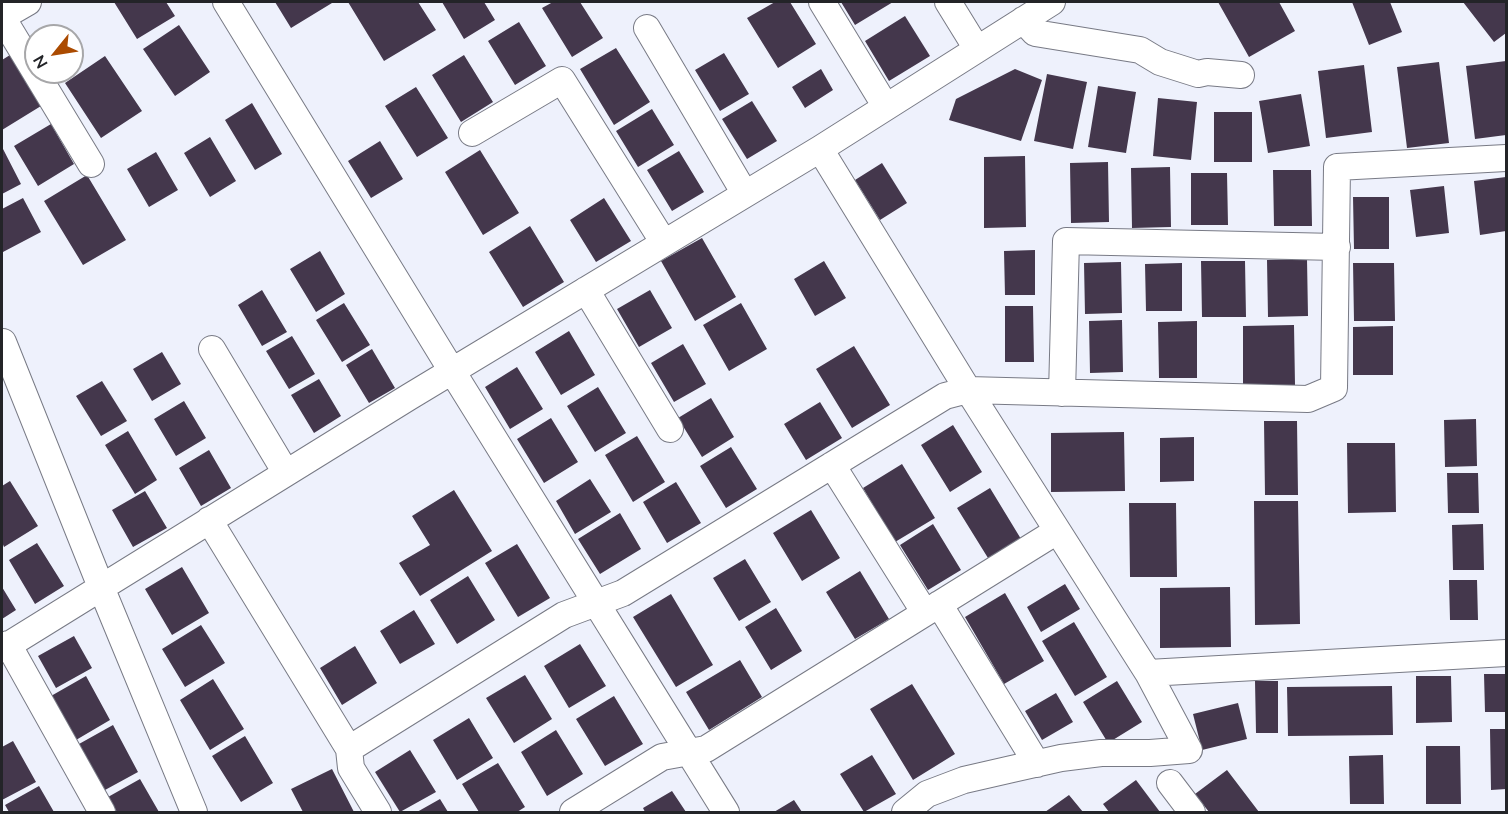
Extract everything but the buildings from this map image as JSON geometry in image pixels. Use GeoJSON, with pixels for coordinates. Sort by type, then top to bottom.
{"type":"FeatureCollection","features":[{"type":"Feature","properties":{"kind":"street"},"geometry":{"type":"LineString","coordinates":[[28,2],[2,17],[91,164]]}},
{"type":"Feature","properties":{"kind":"street"},"geometry":{"type":"LineString","coordinates":[[226,2],[726,813]]}},
{"type":"Feature","properties":{"kind":"street"},"geometry":{"type":"LineString","coordinates":[[822,2],[886,107]]}},
{"type":"Feature","properties":{"kind":"street"},"geometry":{"type":"LineString","coordinates":[[948,2],[977,49]]}},
{"type":"Feature","properties":{"kind":"street"},"geometry":{"type":"LineString","coordinates":[[102,813],[5,646],[286,472],[820,149],[1052,2]]}},
{"type":"Feature","properties":{"kind":"street"},"geometry":{"type":"LineString","coordinates":[[1023,20],[1035,33],[1140,50],[1160,62],[1198,74],[1207,72],[1241,75]]}},
{"type":"Feature","properties":{"kind":"street"},"geometry":{"type":"LineString","coordinates":[[647,28],[746,194]]}},
{"type":"Feature","properties":{"kind":"street"},"geometry":{"type":"LineString","coordinates":[[472,133],[562,80],[664,243]]}},
{"type":"Feature","properties":{"kind":"street"},"geometry":{"type":"LineString","coordinates":[[820,149],[968,390],[1148,673],[1189,750],[1101,753],[964,780],[927,794],[905,813]]}},
{"type":"Feature","properties":{"kind":"street"},"geometry":{"type":"LineString","coordinates":[[349,749],[564,615],[623,593],[945,396],[968,390],[1308,399],[1334,388],[1338,167],[1506,158]]}},
{"type":"Feature","properties":{"kind":"street"},"geometry":{"type":"LineString","coordinates":[[1062,393],[1066,241],[1337,247]]}},
{"type":"Feature","properties":{"kind":"street"},"geometry":{"type":"LineString","coordinates":[[586,290],[670,429]]}},
{"type":"Feature","properties":{"kind":"street"},"geometry":{"type":"LineString","coordinates":[[3,342],[100,587],[194,813]]}},
{"type":"Feature","properties":{"kind":"street"},"geometry":{"type":"LineString","coordinates":[[212,349],[286,472]]}},
{"type":"Feature","properties":{"kind":"street"},"geometry":{"type":"LineString","coordinates":[[832,465],[1037,764]]}},
{"type":"Feature","properties":{"kind":"street"},"geometry":{"type":"LineString","coordinates":[[209,520],[349,749],[351,768],[378,813]]}},
{"type":"Feature","properties":{"kind":"street"},"geometry":{"type":"LineString","coordinates":[[573,813],[663,757],[706,748],[1057,531]]}},
{"type":"Feature","properties":{"kind":"street"},"geometry":{"type":"LineString","coordinates":[[1148,673],[1506,653]]}},
{"type":"Feature","properties":{"kind":"street"},"geometry":{"type":"LineString","coordinates":[[1170,783],[1192,813]]}}]}
